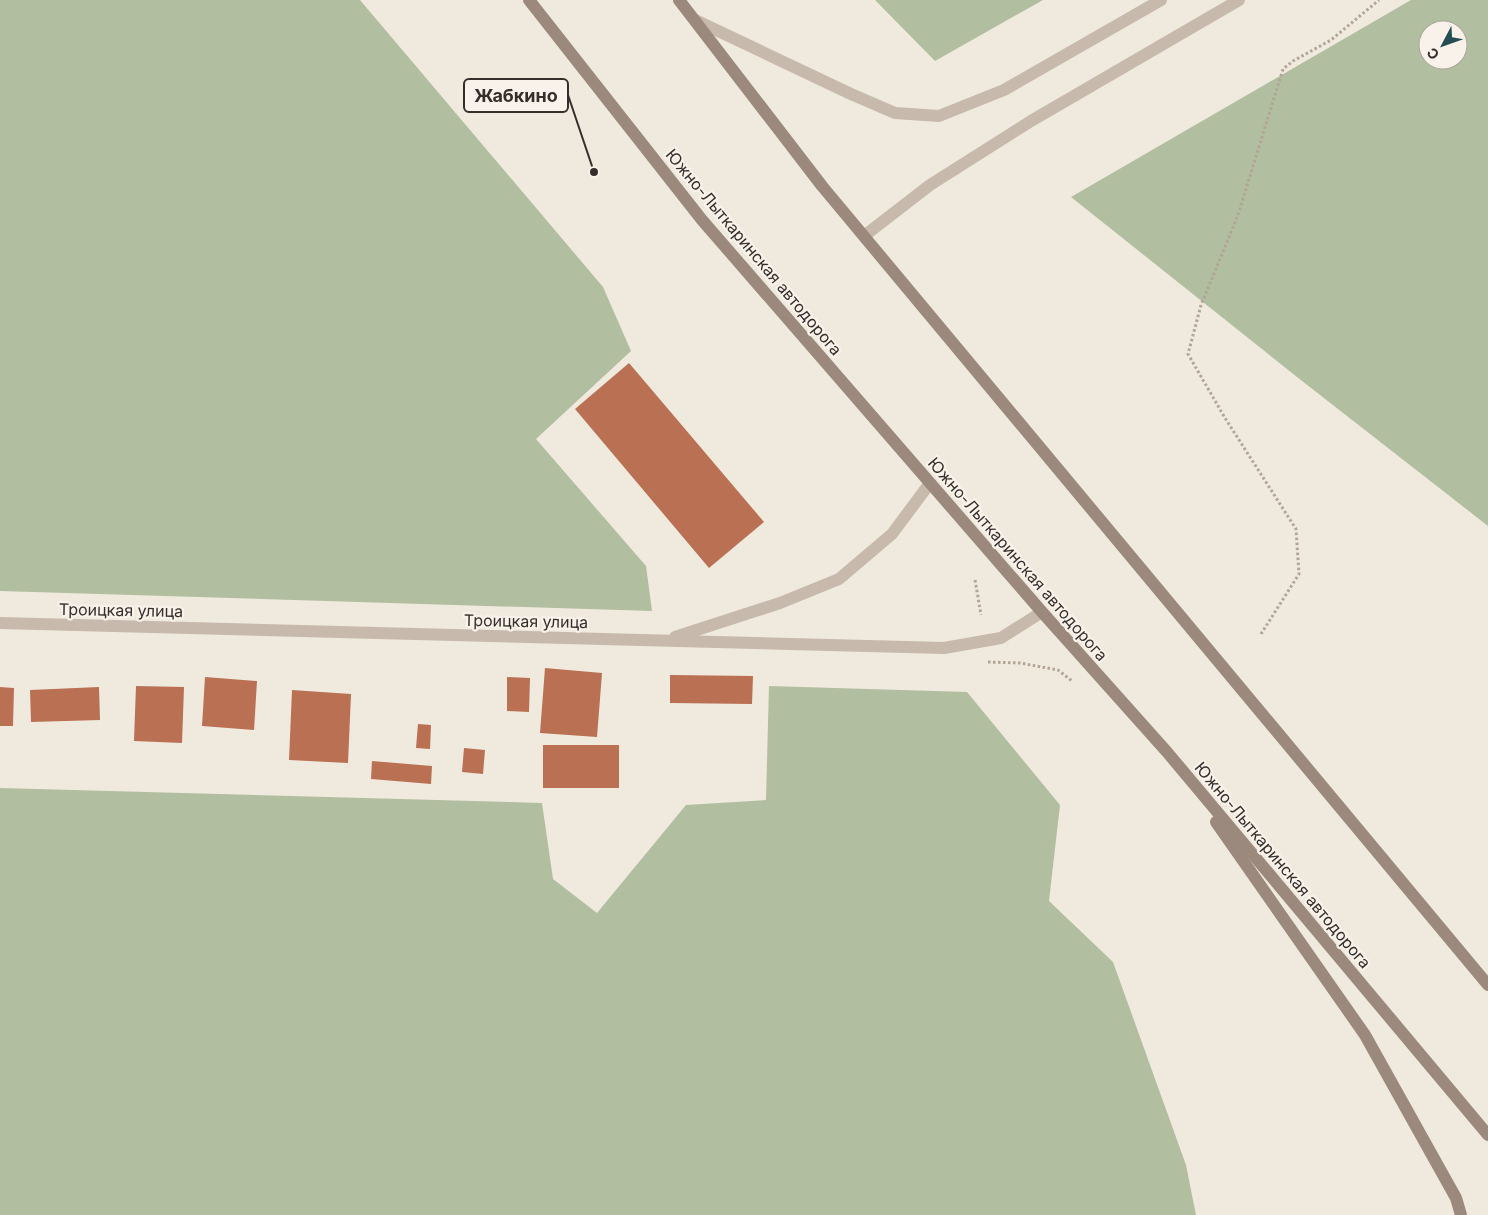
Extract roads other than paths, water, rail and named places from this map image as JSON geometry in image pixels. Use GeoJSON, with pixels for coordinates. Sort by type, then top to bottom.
{"type":"FeatureCollection","features":[{"type":"Feature","properties":{"kind":"main road","name":"Южно-Лыткаринская автодорога"},"geometry":{"type":"LineString","coordinates":[[529,0],[702,220],[1042,612],[1167,752],[1488,1135]]}},
{"type":"Feature","properties":{"kind":"main road"},"geometry":{"type":"LineString","coordinates":[[679,0],[822,186],[1488,983]]}},
{"type":"Feature","properties":{"kind":"main road"},"geometry":{"type":"LineString","coordinates":[[1167,752],[1365,1035],[1456,1198],[1461,1215]]}},
{"type":"Feature","properties":{"kind":"street"},"geometry":{"type":"LineString","coordinates":[[695,20],[895,113],[939,116],[1004,90],[1161,0]]}},
{"type":"Feature","properties":{"kind":"street"},"geometry":{"type":"LineString","coordinates":[[864,236],[930,185],[1031,121],[1239,0]]}},
{"type":"Feature","properties":{"kind":"street"},"geometry":{"type":"LineString","coordinates":[[664,640],[780,603],[839,579],[892,534],[930,483]]}},
{"type":"Feature","properties":{"kind":"street","name":"Троицкая улица"},"geometry":{"type":"LineString","coordinates":[[0,623],[944,648],[1001,638],[1042,612]]}},
{"type":"Feature","properties":{"kind":"place","name":"Жабкино"},"geometry":{"type":"Point","coordinates":[594,172]}}]}
